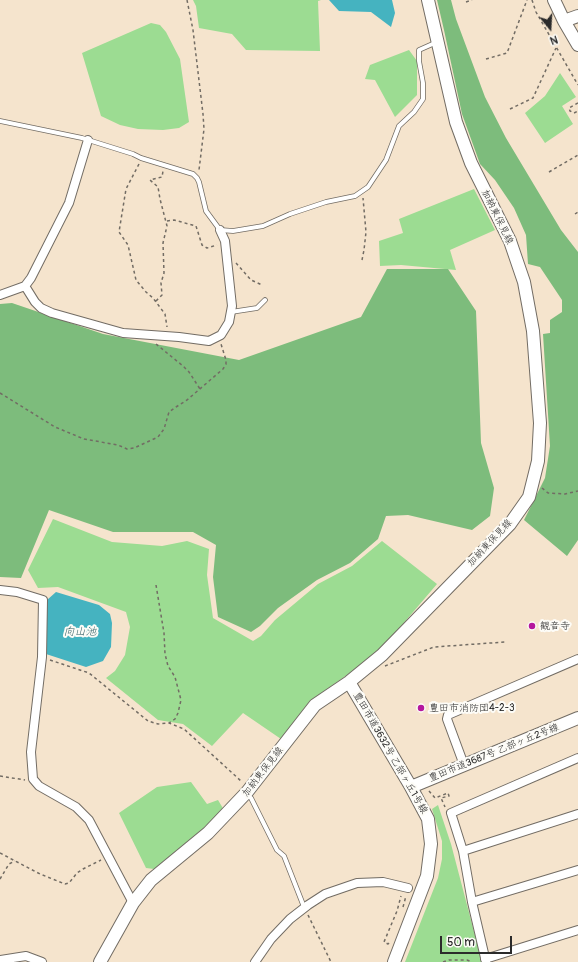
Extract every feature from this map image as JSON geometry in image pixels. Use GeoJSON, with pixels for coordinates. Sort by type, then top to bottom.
{"type":"FeatureCollection","features":[{"type":"Feature","properties":{"kind":"main road","name":"加納東保見線"},"geometry":{"type":"LineString","coordinates":[[100,962],[133,903],[151,880],[208,833],[248,791],[315,705],[349,682],[382,655],[510,524],[529,497],[538,461],[540,422],[533,331],[524,282],[510,241],[470,163],[456,122],[428,0]]}},
{"type":"Feature","properties":{"kind":"main road"},"geometry":{"type":"LineString","coordinates":[[554,0],[578,45]]}},
{"type":"Feature","properties":{"kind":"main road"},"geometry":{"type":"LineString","coordinates":[[564,21],[578,16]]}},
{"type":"Feature","properties":{"kind":"main road","name":"豊田市道3632号 乙部ヶ丘1号線"},"geometry":{"type":"LineString","coordinates":[[349,682],[411,787],[428,819],[431,844],[427,876],[394,962]]}},
{"type":"Feature","properties":{"kind":"main road","name":"豊田市道3687号 乙部ヶ丘2号線"},"geometry":{"type":"LineString","coordinates":[[411,787],[578,718]]}},
{"type":"Feature","properties":{"kind":"street"},"geometry":{"type":"LineString","coordinates":[[0,294],[25,286],[32,278],[69,203],[88,140]]}},
{"type":"Feature","properties":{"kind":"street"},"geometry":{"type":"LineString","coordinates":[[25,286],[38,305],[52,313],[123,333],[209,341],[221,335],[229,322],[232,306],[225,242],[220,230]]}},
{"type":"Feature","properties":{"kind":"street"},"geometry":{"type":"LineString","coordinates":[[0,590],[18,592],[43,600],[42,657],[31,752],[33,779],[39,786],[76,807],[86,815],[133,903]]}},
{"type":"Feature","properties":{"kind":"street"},"geometry":{"type":"LineString","coordinates":[[464,765],[446,720],[448,715],[578,660]]}},
{"type":"Feature","properties":{"kind":"street"},"geometry":{"type":"LineString","coordinates":[[578,758],[451,813],[463,851],[472,902],[486,961],[578,930]]}},
{"type":"Feature","properties":{"kind":"street"},"geometry":{"type":"LineString","coordinates":[[463,851],[578,814]]}},
{"type":"Feature","properties":{"kind":"street"},"geometry":{"type":"LineString","coordinates":[[472,902],[578,870]]}},
{"type":"Feature","properties":{"kind":"street"},"geometry":{"type":"LineString","coordinates":[[255,962],[271,939],[290,919],[326,894],[357,883],[383,882],[406,887]]}},
{"type":"Feature","properties":{"kind":"street"},"geometry":{"type":"LineString","coordinates":[[0,960],[26,956],[42,962]]}},
{"type":"Feature","properties":{"kind":"lane"},"geometry":{"type":"LineString","coordinates":[[0,121],[70,135],[186,172],[197,178],[206,211],[220,230],[233,231],[263,226],[290,214],[326,202],[355,196],[368,187],[386,160],[399,126],[414,112],[423,99],[423,83],[419,61],[420,50],[437,42]]}},
{"type":"Feature","properties":{"kind":"lane"},"geometry":{"type":"LineString","coordinates":[[231,312],[257,308],[265,300]]}},
{"type":"Feature","properties":{"kind":"lane"},"geometry":{"type":"LineString","coordinates":[[248,791],[277,850],[284,856],[305,908]]}},
{"type":"Feature","properties":{"kind":"path"},"geometry":{"type":"LineString","coordinates":[[187,0],[193,30],[204,129],[197,178]]}},
{"type":"Feature","properties":{"kind":"path"},"geometry":{"type":"LineString","coordinates":[[466,2],[472,0]]}},
{"type":"Feature","properties":{"kind":"path"},"geometry":{"type":"LineString","coordinates":[[486,59],[507,53],[527,0]]}},
{"type":"Feature","properties":{"kind":"path"},"geometry":{"type":"LineString","coordinates":[[532,0],[536,12],[578,84]]}},
{"type":"Feature","properties":{"kind":"path"},"geometry":{"type":"LineString","coordinates":[[510,109],[533,98],[556,48]]}},
{"type":"Feature","properties":{"kind":"path"},"geometry":{"type":"LineString","coordinates":[[578,102],[569,108],[570,111],[574,113],[578,111]]}},
{"type":"Feature","properties":{"kind":"path"},"geometry":{"type":"LineString","coordinates":[[549,172],[578,155]]}},
{"type":"Feature","properties":{"kind":"path"},"geometry":{"type":"LineString","coordinates":[[141,158],[126,190],[119,232],[128,245],[136,280],[156,301],[165,314],[168,336]]}},
{"type":"Feature","properties":{"kind":"path"},"geometry":{"type":"LineString","coordinates":[[156,301],[162,295],[161,283],[164,273],[162,243],[168,226],[158,187],[150,180],[162,177],[163,165]]}},
{"type":"Feature","properties":{"kind":"path"},"geometry":{"type":"LineString","coordinates":[[360,192],[363,197],[366,232],[362,260]]}},
{"type":"Feature","properties":{"kind":"path"},"geometry":{"type":"LineString","coordinates":[[574,214],[578,212]]}},
{"type":"Feature","properties":{"kind":"path"},"geometry":{"type":"LineString","coordinates":[[166,221],[174,220],[196,226],[202,245],[207,248],[225,242]]}},
{"type":"Feature","properties":{"kind":"path"},"geometry":{"type":"LineString","coordinates":[[226,253],[251,280],[262,285]]}},
{"type":"Feature","properties":{"kind":"path"},"geometry":{"type":"LineString","coordinates":[[144,334],[183,366],[189,372],[200,389]]}},
{"type":"Feature","properties":{"kind":"path"},"geometry":{"type":"LineString","coordinates":[[0,393],[55,427],[84,439],[118,444],[127,449],[134,448],[158,437],[164,429],[169,412],[187,400],[223,369],[226,364],[226,360],[217,337]]}},
{"type":"Feature","properties":{"kind":"path"},"geometry":{"type":"LineString","coordinates":[[539,485],[548,493],[565,494],[578,491]]}},
{"type":"Feature","properties":{"kind":"path"},"geometry":{"type":"LineString","coordinates":[[156,585],[164,633],[165,654],[168,666],[175,678],[181,700],[175,719],[169,723]]}},
{"type":"Feature","properties":{"kind":"path"},"geometry":{"type":"LineString","coordinates":[[384,666],[434,647],[505,642]]}},
{"type":"Feature","properties":{"kind":"path"},"geometry":{"type":"LineString","coordinates":[[42,657],[89,673],[148,721],[158,724],[169,723],[184,729],[248,791]]}},
{"type":"Feature","properties":{"kind":"path"},"geometry":{"type":"LineString","coordinates":[[0,776],[27,781],[33,779]]}},
{"type":"Feature","properties":{"kind":"path"},"geometry":{"type":"LineString","coordinates":[[427,788],[435,798],[448,793],[449,796],[441,798],[445,807]]}},
{"type":"Feature","properties":{"kind":"path"},"geometry":{"type":"LineString","coordinates":[[0,853],[58,882],[65,884],[69,883],[77,873],[83,869],[108,856]]}},
{"type":"Feature","properties":{"kind":"path"},"geometry":{"type":"LineString","coordinates":[[0,879],[9,864],[16,861]]}},
{"type":"Feature","properties":{"kind":"path"},"geometry":{"type":"LineString","coordinates":[[402,908],[406,887]]}},
{"type":"Feature","properties":{"kind":"path"},"geometry":{"type":"LineString","coordinates":[[391,937],[388,944],[384,942],[406,887]]}},
{"type":"Feature","properties":{"kind":"path"},"geometry":{"type":"LineString","coordinates":[[305,908],[331,962]]}},
{"type":"Feature","properties":{"kind":"path"},"geometry":{"type":"LineString","coordinates":[[443,962],[467,960],[472,962]]}},
{"type":"Feature","properties":{"kind":"green space"},"geometry":{"type":"Polygon","coordinates":[[[193,0],[321,0],[318,1],[320,51],[246,50],[232,34],[199,28],[196,6],[193,0]]]}},
{"type":"Feature","properties":{"kind":"green space"},"geometry":{"type":"Polygon","coordinates":[[[437,0],[451,0],[456,19],[485,97],[506,138],[561,230],[578,252],[578,540],[567,556],[524,520],[545,478],[550,446],[543,334],[550,333],[550,320],[562,312],[562,300],[540,267],[528,264],[526,235],[514,208],[495,180],[480,164],[462,114],[437,0]]]}},
{"type":"Feature","properties":{"kind":"green space"},"geometry":{"type":"Polygon","coordinates":[[[151,23],[160,25],[166,32],[180,59],[189,122],[179,128],[163,130],[138,129],[120,125],[101,116],[82,53],[151,23]]]}},
{"type":"Feature","properties":{"kind":"green space"},"geometry":{"type":"Polygon","coordinates":[[[409,50],[417,61],[417,95],[395,117],[375,80],[365,79],[370,65],[409,50]]]}},
{"type":"Feature","properties":{"kind":"green space"},"geometry":{"type":"Polygon","coordinates":[[[560,73],[576,97],[562,106],[573,124],[545,143],[525,113],[545,96],[560,73]]]}},
{"type":"Feature","properties":{"kind":"green space"},"geometry":{"type":"Polygon","coordinates":[[[474,189],[495,230],[450,250],[456,270],[401,265],[380,266],[379,241],[403,233],[399,219],[474,189]]]}},
{"type":"Feature","properties":{"kind":"green space"},"geometry":{"type":"Polygon","coordinates":[[[387,269],[448,269],[476,311],[481,443],[494,488],[490,516],[472,530],[408,515],[386,516],[378,539],[350,563],[317,580],[278,608],[260,626],[251,632],[218,617],[213,577],[216,545],[193,532],[113,532],[49,510],[21,578],[0,577],[0,304],[12,303],[103,334],[239,360],[361,317],[387,269]]]}},
{"type":"Feature","properties":{"kind":"green space"},"geometry":{"type":"Polygon","coordinates":[[[53,519],[112,542],[162,546],[187,541],[209,549],[207,575],[213,618],[253,641],[261,636],[275,620],[318,584],[352,566],[382,541],[437,584],[379,652],[309,702],[281,739],[243,713],[212,746],[183,724],[158,720],[106,678],[115,671],[125,655],[130,627],[126,612],[58,587],[38,588],[28,570],[53,519]]]}},
{"type":"Feature","properties":{"kind":"green space"},"geometry":{"type":"Polygon","coordinates":[[[191,782],[207,804],[218,800],[224,810],[199,835],[154,869],[146,868],[119,813],[157,787],[191,782]]]}},
{"type":"Feature","properties":{"kind":"green space"},"geometry":{"type":"Polygon","coordinates":[[[438,805],[451,844],[482,962],[405,962],[438,878],[442,859],[442,841],[432,809],[438,805]]]}},
{"type":"Feature","properties":{"kind":"water"},"geometry":{"type":"Polygon","coordinates":[[[329,0],[392,0],[395,13],[391,27],[371,12],[339,11],[329,0]]]}},
{"type":"Feature","properties":{"kind":"water","name":"向山池"},"geometry":{"type":"Polygon","coordinates":[[[56,592],[99,605],[110,614],[112,623],[111,647],[103,661],[86,667],[46,654],[47,600],[56,592]]]}},
{"type":"Feature","properties":{"kind":"place","name":"観音寺"},"geometry":{"type":"Point","coordinates":[532,626]}},
{"type":"Feature","properties":{"kind":"place","name":"豊田市消防団4-2-3"},"geometry":{"type":"Point","coordinates":[421,708]}}]}
